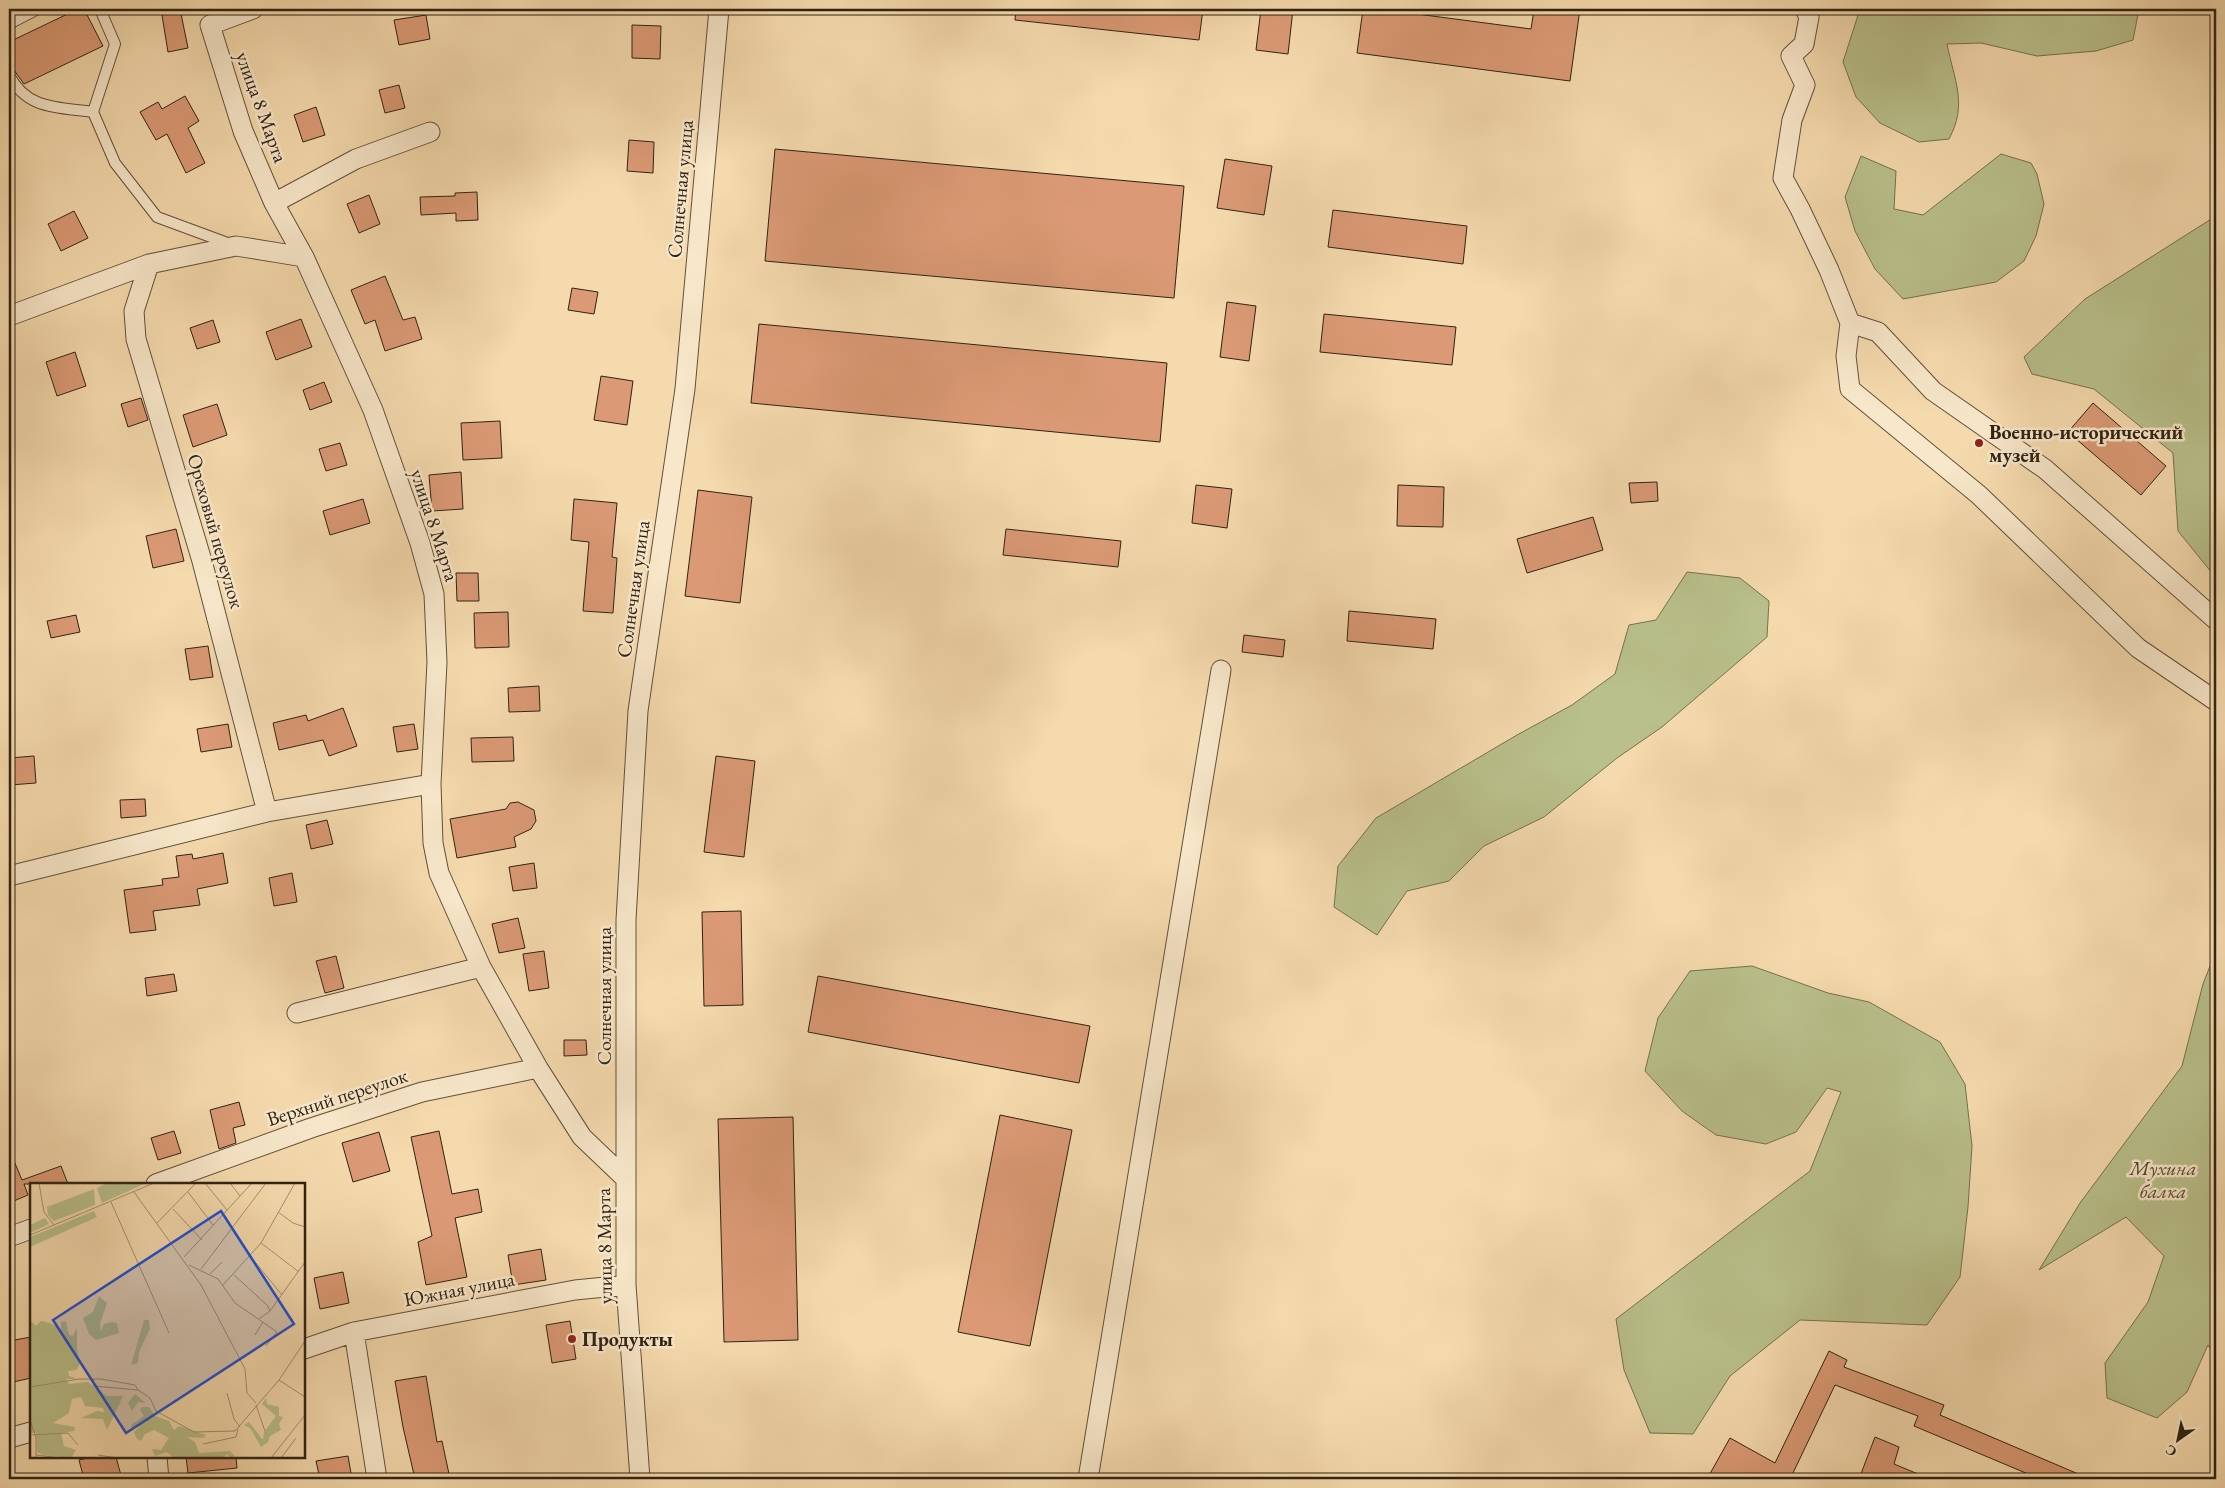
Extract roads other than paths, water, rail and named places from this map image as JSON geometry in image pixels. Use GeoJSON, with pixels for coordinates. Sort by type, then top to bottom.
{"type":"FeatureCollection","features":[{"type":"Feature","properties":{"kind":"street","name":"улица 8 Марта"},"geometry":{"type":"LineString","coordinates":[[253,9],[210,25],[243,131],[274,203],[304,257],[373,410],[420,543],[434,594],[437,662],[436,722],[431,784],[433,843],[440,873],[481,967],[538,1068],[582,1137],[626,1179],[626,1285],[640,1479]]}},
{"type":"Feature","properties":{"kind":"street","name":"Солнечная улица"},"geometry":{"type":"LineString","coordinates":[[626,1179],[626,920],[638,711],[685,389],[719,9]]}},
{"type":"Feature","properties":{"kind":"street"},"geometry":{"type":"LineString","coordinates":[[1805,9],[1809,17],[1804,44],[1791,56],[1805,85],[1792,120],[1783,178],[1829,270],[1850,323],[1846,356],[1850,389],[1979,495],[2138,648],[2215,694]]}},
{"type":"Feature","properties":{"kind":"street"},"geometry":{"type":"LineString","coordinates":[[274,203],[356,159],[430,132]]}},
{"type":"Feature","properties":{"kind":"street"},"geometry":{"type":"LineString","coordinates":[[9,316],[149,264],[236,246],[304,257]]}},
{"type":"Feature","properties":{"kind":"street","name":"Ореховый переулок"},"geometry":{"type":"LineString","coordinates":[[149,264],[134,311],[136,339],[202,561],[267,812]]}},
{"type":"Feature","properties":{"kind":"street"},"geometry":{"type":"LineString","coordinates":[[1850,323],[1878,332],[1933,390],[2044,469],[2216,620]]}},
{"type":"Feature","properties":{"kind":"street"},"geometry":{"type":"LineString","coordinates":[[1088,1479],[1221,670]]}},
{"type":"Feature","properties":{"kind":"street"},"geometry":{"type":"LineString","coordinates":[[9,876],[267,812],[431,784]]}},
{"type":"Feature","properties":{"kind":"street"},"geometry":{"type":"LineString","coordinates":[[297,1013],[481,967]]}},
{"type":"Feature","properties":{"kind":"street","name":"Верхний переулок"},"geometry":{"type":"LineString","coordinates":[[159,1183],[311,1128],[422,1092],[538,1068]]}},
{"type":"Feature","properties":{"kind":"street"},"geometry":{"type":"LineString","coordinates":[[9,1237],[30,1229]]}},
{"type":"Feature","properties":{"kind":"street","name":"Южная улица"},"geometry":{"type":"LineString","coordinates":[[305,1349],[354,1332],[575,1290],[626,1285]]}},
{"type":"Feature","properties":{"kind":"street"},"geometry":{"type":"LineString","coordinates":[[354,1332],[377,1479]]}},
{"type":"Feature","properties":{"kind":"street"},"geometry":{"type":"LineString","coordinates":[[9,1438],[30,1432]]}},
{"type":"Feature","properties":{"kind":"street"},"geometry":{"type":"LineString","coordinates":[[157,1458],[159,1479]]}},
{"type":"Feature","properties":{"kind":"lane"},"geometry":{"type":"LineString","coordinates":[[9,24],[38,9]]}},
{"type":"Feature","properties":{"kind":"lane"},"geometry":{"type":"LineString","coordinates":[[100,9],[115,44],[93,112],[115,163],[157,217],[236,246]]}},
{"type":"Feature","properties":{"kind":"lane"},"geometry":{"type":"LineString","coordinates":[[9,75],[18,91],[38,104],[93,112]]}},
{"type":"Feature","properties":{"kind":"place","name":"Военно-исторический музей"},"geometry":{"type":"Point","coordinates":[1979,443]}},
{"type":"Feature","properties":{"kind":"place","name":"Продукты"},"geometry":{"type":"Point","coordinates":[572,1339]}},
{"type":"Feature","properties":{"kind":"park label","name":"Мухина балка"},"geometry":{"type":"Point","coordinates":[2163,1180]}}]}
